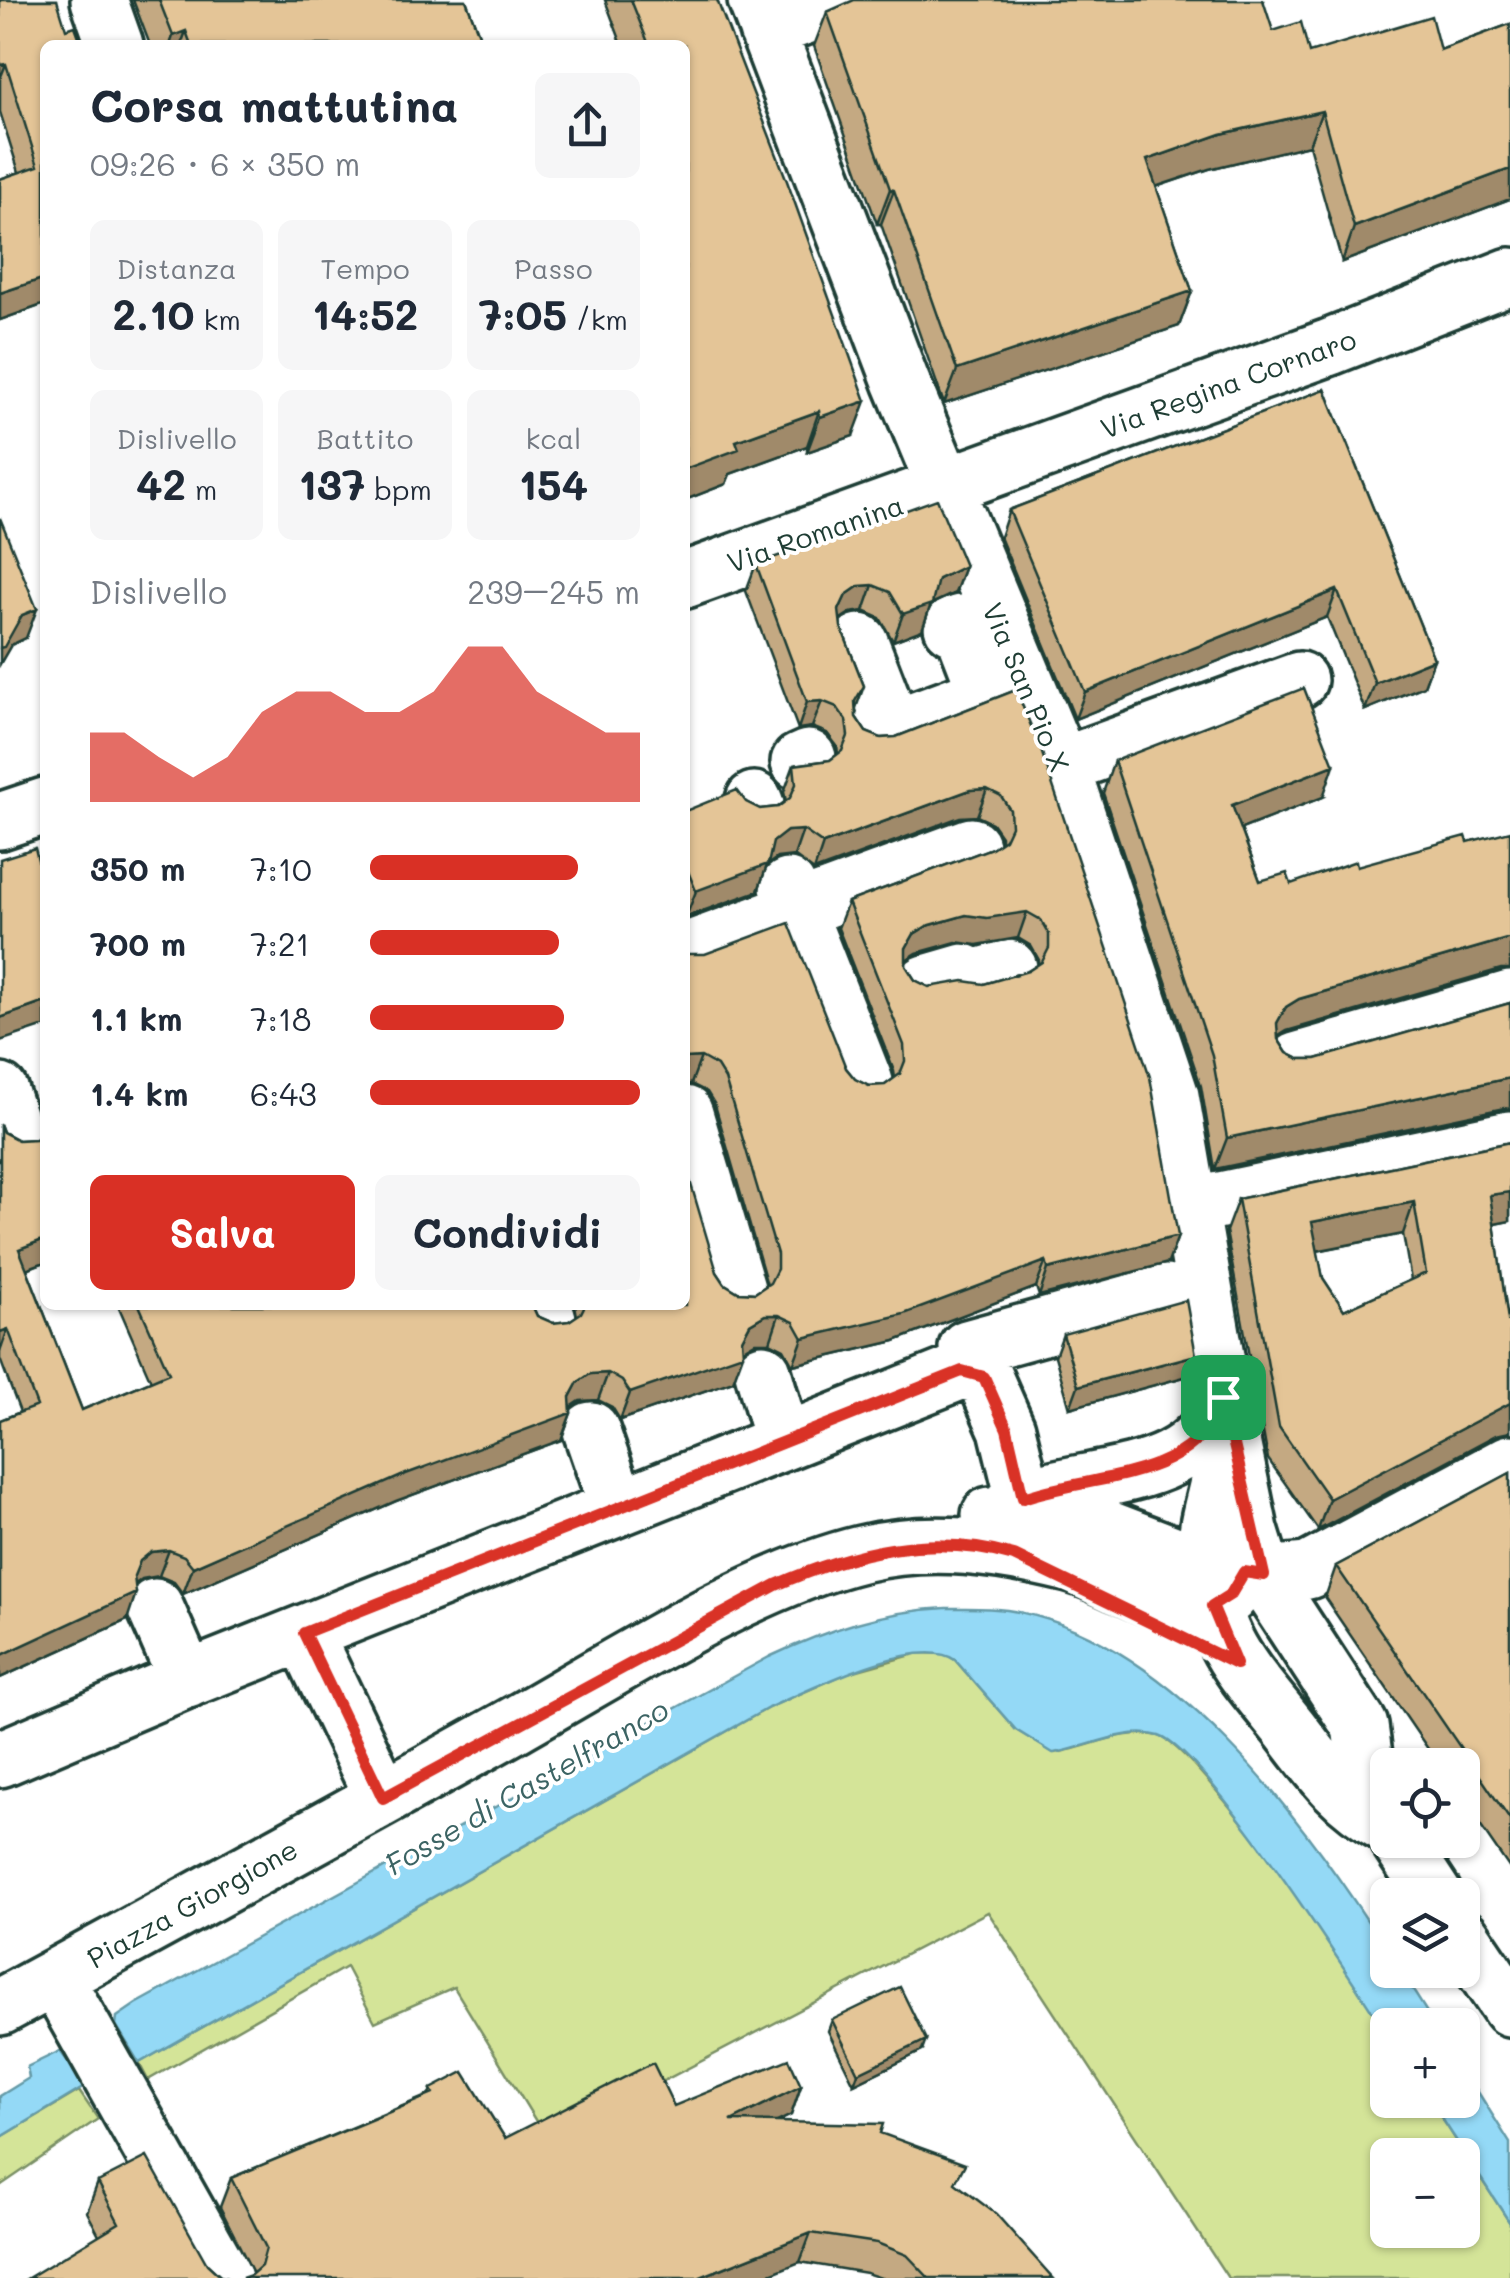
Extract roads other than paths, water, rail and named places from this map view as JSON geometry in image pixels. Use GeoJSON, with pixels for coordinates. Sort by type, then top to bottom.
{"type":"FeatureCollection","features":[{"type":"Feature","properties":{"kind":"street"},"geometry":{"type":"LineString","coordinates":[[98,0],[114,40]]}},
{"type":"Feature","properties":{"kind":"street"},"geometry":{"type":"LineString","coordinates":[[762,15],[850,0]]}},
{"type":"Feature","properties":{"kind":"street","name":"Via San Pio X"},"geometry":{"type":"LineString","coordinates":[[762,15],[945,487],[1061,766],[1186,1092],[1223,1397],[1221,1470],[1231,1569]]}},
{"type":"Feature","properties":{"kind":"street","name":"Via Regina Cornaro"},"geometry":{"type":"LineString","coordinates":[[945,487],[1468,296],[1510,276]]}},
{"type":"Feature","properties":{"kind":"street","name":"Via Romanina"},"geometry":{"type":"LineString","coordinates":[[690,578],[945,487]]}},
{"type":"Feature","properties":{"kind":"street"},"geometry":{"type":"LineString","coordinates":[[860,642],[884,730],[986,693],[960,623],[952,626]]}},
{"type":"Feature","properties":{"kind":"street"},"geometry":{"type":"LineString","coordinates":[[1061,766],[1299,680]]}},
{"type":"Feature","properties":{"kind":"street"},"geometry":{"type":"LineString","coordinates":[[0,821],[40,808]]}},
{"type":"Feature","properties":{"kind":"street"},"geometry":{"type":"LineString","coordinates":[[690,949],[793,899],[971,846]]}},
{"type":"Feature","properties":{"kind":"street"},"geometry":{"type":"LineString","coordinates":[[793,899],[853,1010],[865,1082]]}},
{"type":"Feature","properties":{"kind":"street"},"geometry":{"type":"LineString","coordinates":[[926,983],[964,972],[967,980],[1009,968]]}},
{"type":"Feature","properties":{"kind":"street"},"geometry":{"type":"LineString","coordinates":[[1296,1061],[1510,1000]]}},
{"type":"Feature","properties":{"kind":"street"},"geometry":{"type":"LineString","coordinates":[[690,1131],[737,1289]]}},
{"type":"Feature","properties":{"kind":"street"},"geometry":{"type":"LineString","coordinates":[[1216,1201],[1510,1139]]}},
{"type":"Feature","properties":{"kind":"street"},"geometry":{"type":"LineString","coordinates":[[967,1347],[1166,1292]]}},
{"type":"Feature","properties":{"kind":"street"},"geometry":{"type":"LineString","coordinates":[[2,1752],[962,1371],[967,1347]]}},
{"type":"Feature","properties":{"kind":"street"},"geometry":{"type":"LineString","coordinates":[[967,1347],[998,1400],[1013,1521],[1070,1564],[1178,1607],[1231,1569],[1308,1571],[1510,1463]]}},
{"type":"Feature","properties":{"kind":"street"},"geometry":{"type":"LineString","coordinates":[[763,1372],[784,1442]]}},
{"type":"Feature","properties":{"kind":"street","name":"Piazza Giorgione"},"geometry":{"type":"LineString","coordinates":[[0,2008],[776,1585],[836,1561],[1013,1521],[1060,1485],[1164,1464],[1206,1434],[1223,1397]]}},
{"type":"Feature","properties":{"kind":"street"},"geometry":{"type":"LineString","coordinates":[[590,1430],[618,1508]]}},
{"type":"Feature","properties":{"kind":"street"},"geometry":{"type":"LineString","coordinates":[[1013,1521],[1236,1664],[1327,1779],[1352,1805],[1388,1825],[1366,1770],[1360,1726],[1231,1569]]}},
{"type":"Feature","properties":{"kind":"street"},"geometry":{"type":"LineString","coordinates":[[1231,1569],[1236,1664]]}},
{"type":"Feature","properties":{"kind":"street"},"geometry":{"type":"LineString","coordinates":[[155,1606],[188,1680]]}},
{"type":"Feature","properties":{"kind":"street"},"geometry":{"type":"LineString","coordinates":[[304,1633],[383,1798]]}},
{"type":"Feature","properties":{"kind":"street"},"geometry":{"type":"LineString","coordinates":[[1480,1964],[1510,2008]]}},
{"type":"Feature","properties":{"kind":"street"},"geometry":{"type":"LineString","coordinates":[[55,1978],[224,2278]]}},
{"type":"Feature","properties":{"kind":"water"},"geometry":{"type":"Polygon","coordinates":[[[984,1608],[1067,1626],[1123,1655],[1177,1695],[1274,1793],[1370,1925],[1370,1988],[1411,1988],[1424,2008],[1370,2008],[1243,1823],[1181,1751],[1159,1736],[1133,1734],[1053,1753],[1016,1730],[955,1660],[938,1654],[916,1654],[862,1668],[768,1708],[139,2063],[116,2025],[117,2017],[136,2004],[769,1657],[812,1638],[899,1613],[984,1608]]]}},
{"type":"Feature","properties":{"kind":"water"},"geometry":{"type":"Polygon","coordinates":[[[60,2051],[86,2086],[0,2138],[0,2096],[29,2078],[27,2067],[60,2051]]]}},
{"type":"Feature","properties":{"kind":"water"},"geometry":{"type":"Polygon","coordinates":[[[1480,2095],[1510,2143],[1510,2223],[1480,2177],[1480,2138],[1455,2138],[1442,2118],[1480,2118],[1480,2095]]]}},
{"type":"Feature","properties":{"kind":"water label","name":"Fosse di Castelfranco"},"geometry":{"type":"Point","coordinates":[526,1786]}}]}
